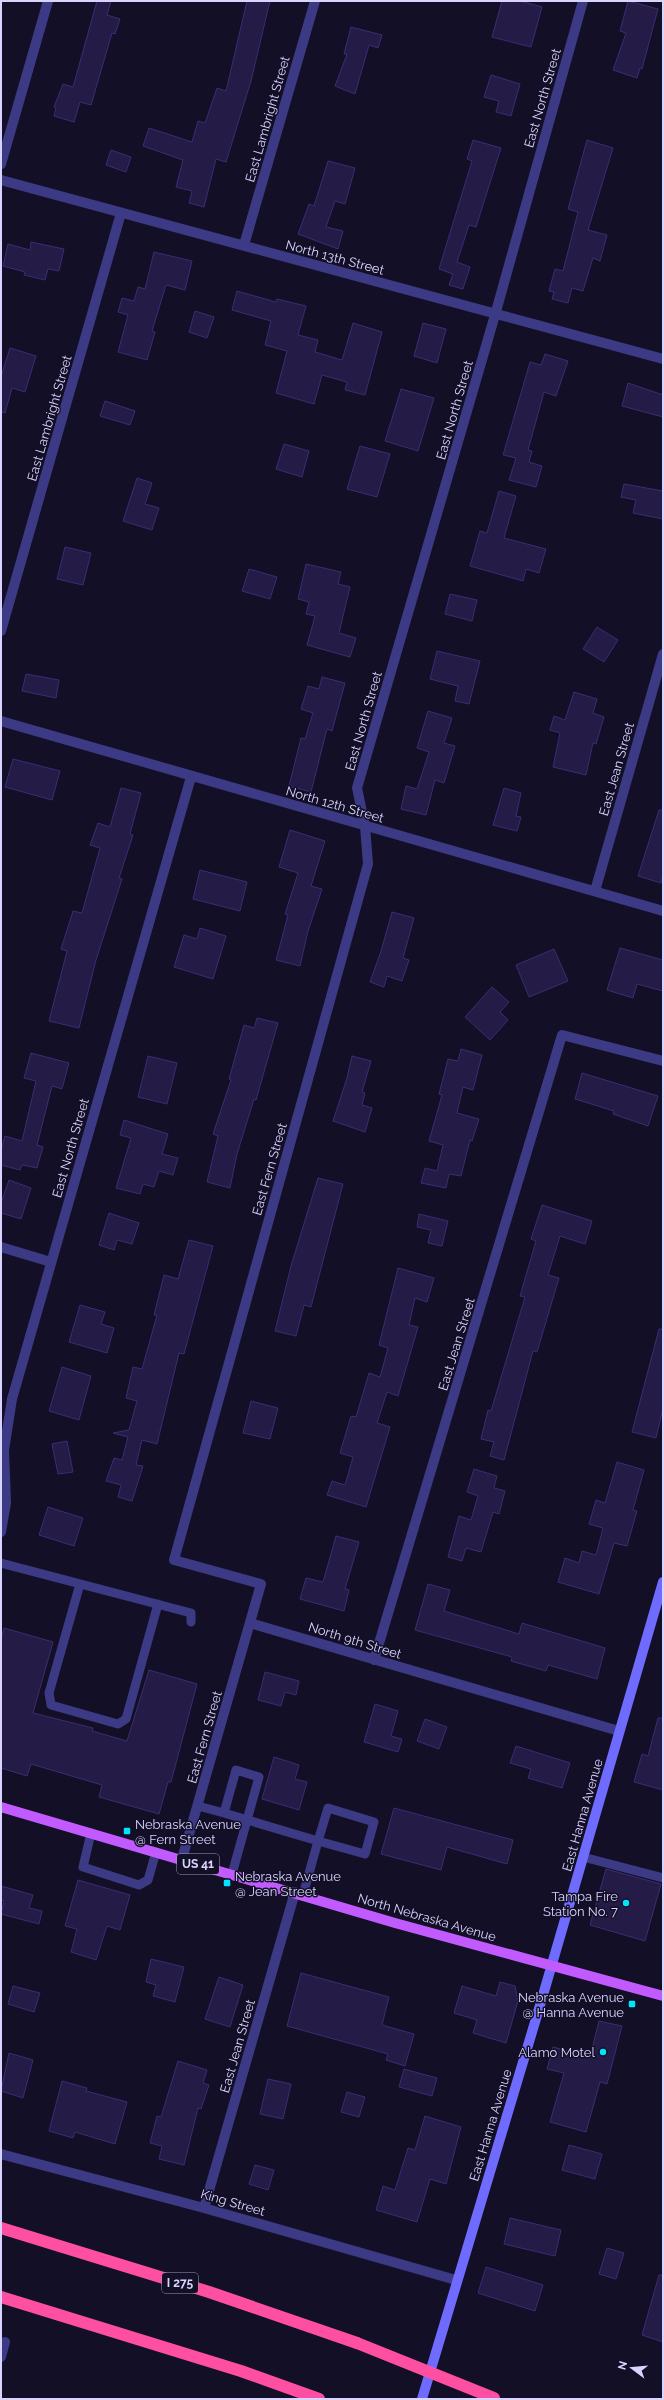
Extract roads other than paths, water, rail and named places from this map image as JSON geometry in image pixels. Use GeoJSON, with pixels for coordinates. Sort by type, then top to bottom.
{"type":"FeatureCollection","features":[{"type":"Feature","properties":{"kind":"highway","name":"I 275"},"geometry":{"type":"LineString","coordinates":[[1,2228],[209,2292],[357,2343],[495,2398]]}},
{"type":"Feature","properties":{"kind":"highway"},"geometry":{"type":"LineString","coordinates":[[1,2297],[241,2371],[319,2399]]}},
{"type":"Feature","properties":{"kind":"main road","name":"North Nebraska Avenue"},"geometry":{"type":"LineString","coordinates":[[1,1807],[299,1893],[395,1923],[663,1996]]}},
{"type":"Feature","properties":{"kind":"street"},"geometry":{"type":"LineString","coordinates":[[1,164],[48,1]]}},
{"type":"Feature","properties":{"kind":"street","name":"East Lambright Street"},"geometry":{"type":"LineString","coordinates":[[244,245],[315,1]]}},
{"type":"Feature","properties":{"kind":"street","name":"East North Street"},"geometry":{"type":"LineString","coordinates":[[365,826],[357,788],[495,315],[583,1]]}},
{"type":"Feature","properties":{"kind":"street","name":"North 13th Street"},"geometry":{"type":"LineString","coordinates":[[1,180],[244,245],[495,315],[663,359]]}},
{"type":"Feature","properties":{"kind":"street","name":"East Lambright Street"},"geometry":{"type":"LineString","coordinates":[[1,631],[121,213]]}},
{"type":"Feature","properties":{"kind":"street","name":"East Jean Street"},"geometry":{"type":"LineString","coordinates":[[595,891],[663,654]]}},
{"type":"Feature","properties":{"kind":"street","name":"North 12th Street"},"geometry":{"type":"LineString","coordinates":[[1,721],[663,911]]}},
{"type":"Feature","properties":{"kind":"street","name":"East North Street"},"geometry":{"type":"LineString","coordinates":[[1,1532],[6,1503],[4,1450],[12,1399],[192,777]]}},
{"type":"Feature","properties":{"kind":"street","name":"East Fern Street"},"geometry":{"type":"LineString","coordinates":[[182,1859],[261,1584],[174,1560],[368,864],[365,826]]}},
{"type":"Feature","properties":{"kind":"street","name":"East Jean Street"},"geometry":{"type":"LineString","coordinates":[[374,1660],[562,1035],[663,1061]]}},
{"type":"Feature","properties":{"kind":"street"},"geometry":{"type":"LineString","coordinates":[[1,1247],[51,1262]]}},
{"type":"Feature","properties":{"kind":"street","name":"East Hanna Avenue"},"geometry":{"type":"LineString","coordinates":[[422,2399],[456,2280],[552,1966],[663,1582]]}},
{"type":"Feature","properties":{"kind":"street","name":"North 9th Street"},"geometry":{"type":"LineString","coordinates":[[250,1623],[619,1731]]}},
{"type":"Feature","properties":{"kind":"street","name":"East Jean Street"},"geometry":{"type":"LineString","coordinates":[[204,2208],[299,1893]]}},
{"type":"Feature","properties":{"kind":"street","name":"King Street"},"geometry":{"type":"LineString","coordinates":[[1,2154],[204,2208],[456,2280]]}},
{"type":"Feature","properties":{"kind":"street"},"geometry":{"type":"LineString","coordinates":[[1,2357],[5,2342]]}},
{"type":"Feature","properties":{"kind":"lane"},"geometry":{"type":"LineString","coordinates":[[1,1563],[191,1613],[191,1622]]}},
{"type":"Feature","properties":{"kind":"lane"},"geometry":{"type":"LineString","coordinates":[[80,1584],[49,1693],[51,1705],[118,1724],[126,1719],[158,1604]]}},
{"type":"Feature","properties":{"kind":"lane"},"geometry":{"type":"LineString","coordinates":[[224,1813],[236,1770],[259,1777],[232,1874]]}},
{"type":"Feature","properties":{"kind":"lane"},"geometry":{"type":"LineString","coordinates":[[198,1806],[318,1841],[365,1854],[374,1822],[328,1808],[318,1841],[299,1893]]}},
{"type":"Feature","properties":{"kind":"lane"},"geometry":{"type":"LineString","coordinates":[[91,1833],[83,1867],[140,1885],[148,1880],[156,1852]]}},
{"type":"Feature","properties":{"kind":"lane"},"geometry":{"type":"LineString","coordinates":[[583,1857],[663,1878]]}},
{"type":"Feature","properties":{"kind":"place","name":"Nebraska Avenue @ Fern Street"},"geometry":{"type":"Point","coordinates":[127,1831]}},
{"type":"Feature","properties":{"kind":"place","name":"Nebraska Avenue @ Jean Street"},"geometry":{"type":"Point","coordinates":[227,1883]}},
{"type":"Feature","properties":{"kind":"place","name":"Tampa Fire Station No. 7"},"geometry":{"type":"Point","coordinates":[626,1903]}},
{"type":"Feature","properties":{"kind":"place","name":"Nebraska Avenue @ Hanna Avenue"},"geometry":{"type":"Point","coordinates":[632,2004]}},
{"type":"Feature","properties":{"kind":"place","name":"Alamo Motel"},"geometry":{"type":"Point","coordinates":[603,2052]}}]}
